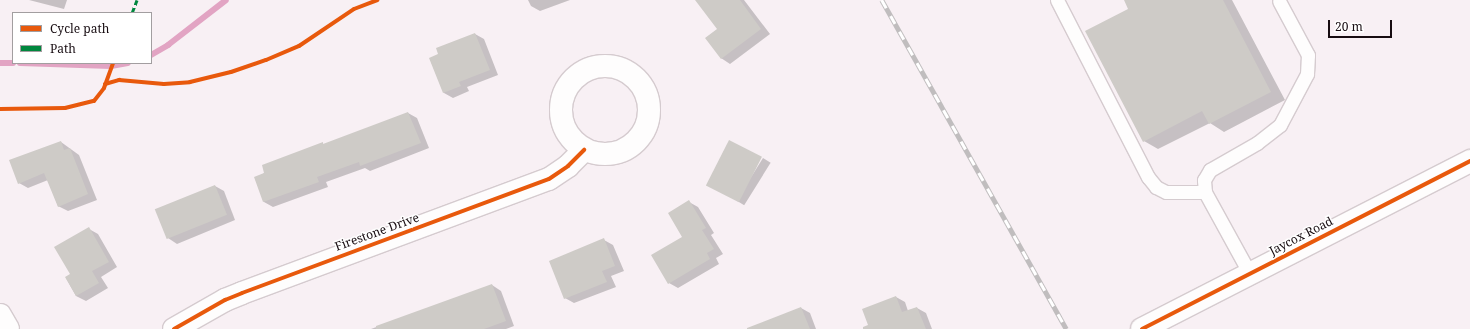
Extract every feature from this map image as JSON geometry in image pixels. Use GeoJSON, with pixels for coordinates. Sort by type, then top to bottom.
{"type":"FeatureCollection","features":[{"type":"Feature","properties":{"kind":"street"},"geometry":{"type":"LineString","coordinates":[[598,66],[616,67],[633,76],[645,90],[649,109],[646,127],[632,146],[608,155],[584,150],[570,138],[562,122],[561,103],[567,86],[581,73],[598,66]]}},
{"type":"Feature","properties":{"kind":"street","name":"Firestone Drive"},"geometry":{"type":"LineString","coordinates":[[174,329],[225,300],[242,293],[549,178],[568,166],[584,150]]}},
{"type":"Feature","properties":{"kind":"street","name":"Jaycox Road"},"geometry":{"type":"LineString","coordinates":[[1142,329],[1470,161]]}},
{"type":"Feature","properties":{"kind":"street"},"geometry":{"type":"LineString","coordinates":[[0,315],[8,329]]}},
{"type":"Feature","properties":{"kind":"lane"},"geometry":{"type":"LineString","coordinates":[[1057,0],[1148,177],[1156,187],[1166,192],[1205,192]]}},
{"type":"Feature","properties":{"kind":"lane"},"geometry":{"type":"LineString","coordinates":[[1250,274],[1205,192],[1204,180],[1210,170],[1258,143],[1280,125],[1307,74],[1308,55],[1279,1]]}},
{"type":"Feature","properties":{"kind":"building"},"geometry":{"type":"Polygon","coordinates":[[[695,0],[740,0],[761,29],[721,59],[705,38],[717,29],[695,0]]]}},
{"type":"Feature","properties":{"kind":"building"},"geometry":{"type":"Polygon","coordinates":[[[1124,0],[1223,0],[1271,92],[1209,124],[1202,111],[1143,142],[1085,31],[1128,9],[1124,0]]]}},
{"type":"Feature","properties":{"kind":"building"},"geometry":{"type":"Polygon","coordinates":[[[475,33],[490,70],[459,82],[461,86],[443,93],[429,58],[438,54],[436,48],[475,33]]]}},
{"type":"Feature","properties":{"kind":"building"},"geometry":{"type":"Polygon","coordinates":[[[408,112],[421,143],[360,166],[359,162],[317,177],[319,182],[263,202],[254,177],[264,173],[262,165],[408,112]]]}},
{"type":"Feature","properties":{"kind":"building"},"geometry":{"type":"Polygon","coordinates":[[[729,140],[762,157],[739,202],[706,185],[729,140]]]}},
{"type":"Feature","properties":{"kind":"building"},"geometry":{"type":"Polygon","coordinates":[[[61,141],[64,150],[70,148],[88,194],[58,207],[44,173],[18,184],[9,160],[61,141]]]}},
{"type":"Feature","properties":{"kind":"building"},"geometry":{"type":"Polygon","coordinates":[[[215,185],[227,215],[167,239],[155,209],[215,185]]]}},
{"type":"Feature","properties":{"kind":"building"},"geometry":{"type":"Polygon","coordinates":[[[689,200],[706,228],[702,230],[714,249],[707,253],[710,259],[668,284],[651,255],[682,237],[668,213],[689,200]]]}},
{"type":"Feature","properties":{"kind":"building"},"geometry":{"type":"Polygon","coordinates":[[[89,227],[109,262],[92,271],[99,283],[76,296],[65,277],[70,274],[54,247],[89,227]]]}},
{"type":"Feature","properties":{"kind":"building"},"geometry":{"type":"Polygon","coordinates":[[[604,238],[615,266],[602,271],[607,282],[564,299],[549,261],[604,238]]]}},
{"type":"Feature","properties":{"kind":"building"},"geometry":{"type":"Polygon","coordinates":[[[492,284],[506,321],[484,329],[376,329],[376,326],[492,284]]]}},
{"type":"Feature","properties":{"kind":"building"},"geometry":{"type":"Polygon","coordinates":[[[896,296],[902,312],[917,307],[926,329],[863,329],[863,327],[868,325],[862,309],[896,296]]]}},
{"type":"Feature","properties":{"kind":"building"},"geometry":{"type":"Polygon","coordinates":[[[801,307],[810,329],[747,329],[747,328],[801,307]]]}},
{"type":"Feature","properties":{"kind":"waterway"},"geometry":{"type":"LineString","coordinates":[[152,54],[168,45],[226,0]]}},
{"type":"Feature","properties":{"kind":"waterway"},"geometry":{"type":"LineString","coordinates":[[0,63],[12,63]]}},
{"type":"Feature","properties":{"kind":"waterway"},"geometry":{"type":"LineString","coordinates":[[50,64],[111,66],[122,64]]}},
{"type":"Feature","properties":{"kind":"railway"},"geometry":{"type":"LineString","coordinates":[[882,0],[1067,329]]}},
{"type":"Feature","properties":{"kind":"marked path"},"geometry":{"type":"LineString","coordinates":[[132,12],[137,0]]}},
{"type":"Feature","properties":{"kind":"cycle path"},"geometry":{"type":"LineString","coordinates":[[105,84],[119,80],[164,84],[190,82],[231,72],[266,60],[299,46],[354,9],[377,0]]}},
{"type":"Feature","properties":{"kind":"cycle path"},"geometry":{"type":"LineString","coordinates":[[0,109],[65,108],[94,101],[104,88],[113,64]]}},
{"type":"Feature","properties":{"kind":"cycle path"},"geometry":{"type":"LineString","coordinates":[[174,329],[225,300],[242,293],[549,179],[568,166],[584,150]]}},
{"type":"Feature","properties":{"kind":"cycle path"},"geometry":{"type":"LineString","coordinates":[[1142,329],[1470,161]]}}]}
